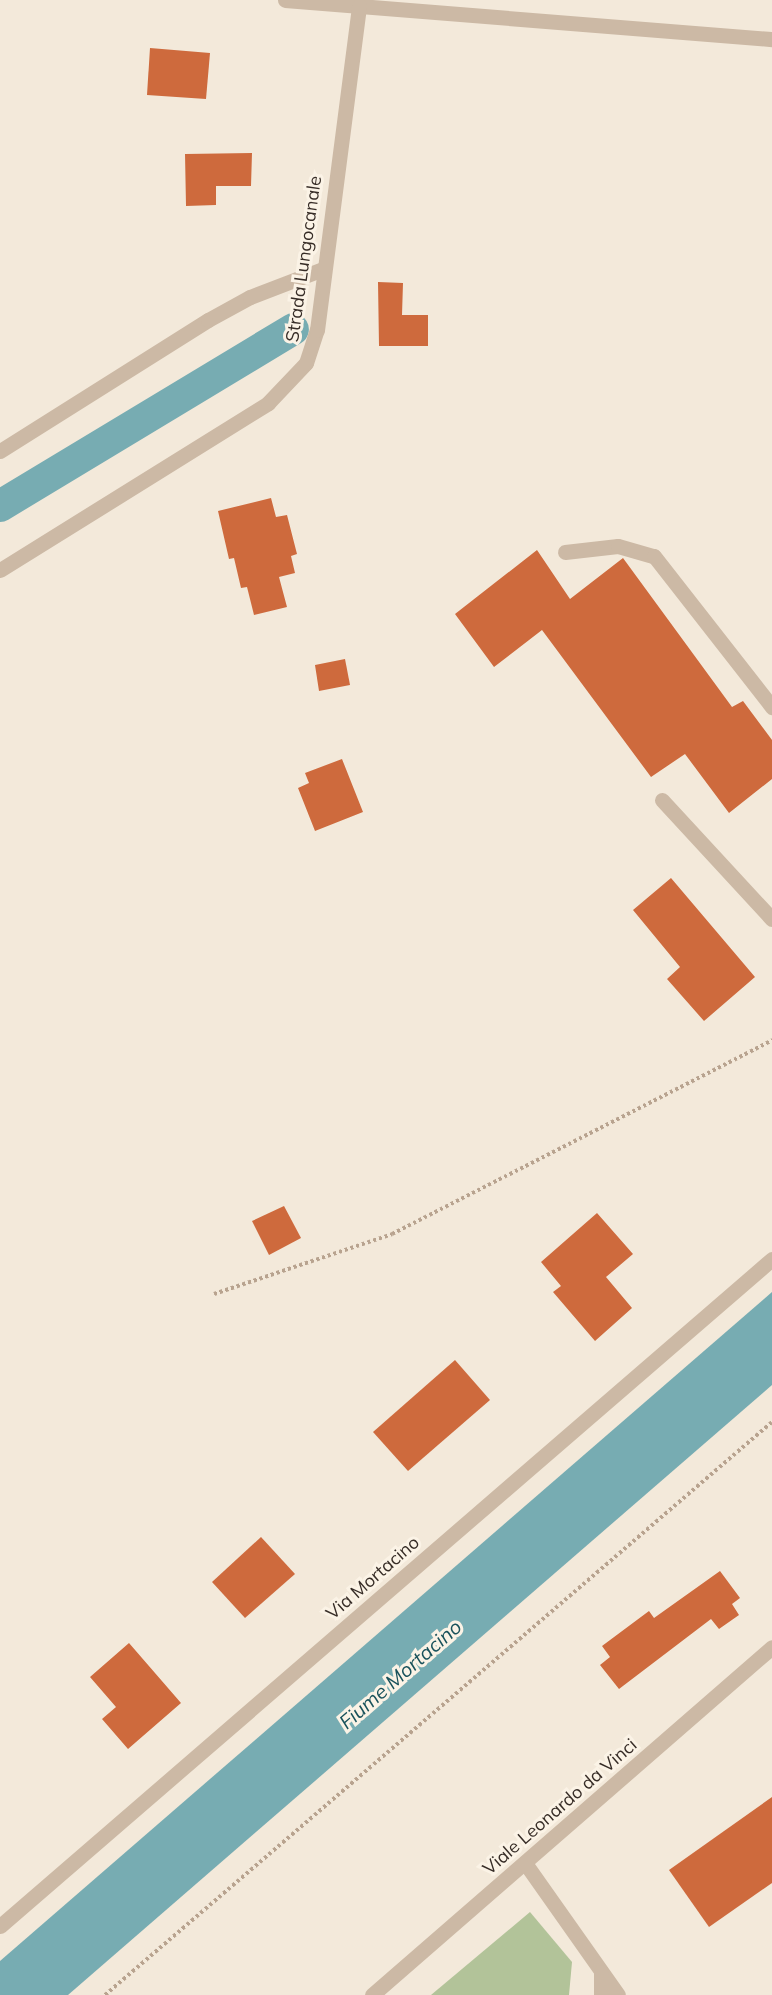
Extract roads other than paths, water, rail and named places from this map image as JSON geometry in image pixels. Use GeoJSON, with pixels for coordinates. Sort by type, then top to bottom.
{"type":"FeatureCollection","features":[{"type":"Feature","properties":{"kind":"street"},"geometry":{"type":"LineString","coordinates":[[285,0],[772,39]]}},
{"type":"Feature","properties":{"kind":"street","name":"Strada Lungocanale"},"geometry":{"type":"LineString","coordinates":[[0,570],[286,388],[306,363],[315,340],[359,6]]}},
{"type":"Feature","properties":{"kind":"street"},"geometry":{"type":"LineString","coordinates":[[0,451],[208,320],[323,269]]}},
{"type":"Feature","properties":{"kind":"street"},"geometry":{"type":"LineString","coordinates":[[565,552],[618,546],[654,556],[772,706]]}},
{"type":"Feature","properties":{"kind":"street"},"geometry":{"type":"LineString","coordinates":[[662,800],[772,919]]}},
{"type":"Feature","properties":{"kind":"street","name":"Via Mortacino"},"geometry":{"type":"LineString","coordinates":[[0,1926],[772,1259]]}},
{"type":"Feature","properties":{"kind":"street","name":"Viale Leonardo da Vinci"},"geometry":{"type":"LineString","coordinates":[[372,1995],[772,1647]]}},
{"type":"Feature","properties":{"kind":"street"},"geometry":{"type":"LineString","coordinates":[[525,1863],[618,1995]]}},
{"type":"Feature","properties":{"kind":"street"},"geometry":{"type":"LineString","coordinates":[[601,1972],[601,1995]]}},
{"type":"Feature","properties":{"kind":"water","name":"Fiume Mortacino"},"geometry":{"type":"Polygon","coordinates":[[[772,1292],[772,1385],[68,1995],[0,1995],[0,1961],[772,1292]]]}},
{"type":"Feature","properties":{"kind":"waterway"},"geometry":{"type":"LineString","coordinates":[[0,506],[293,329]]}}]}
